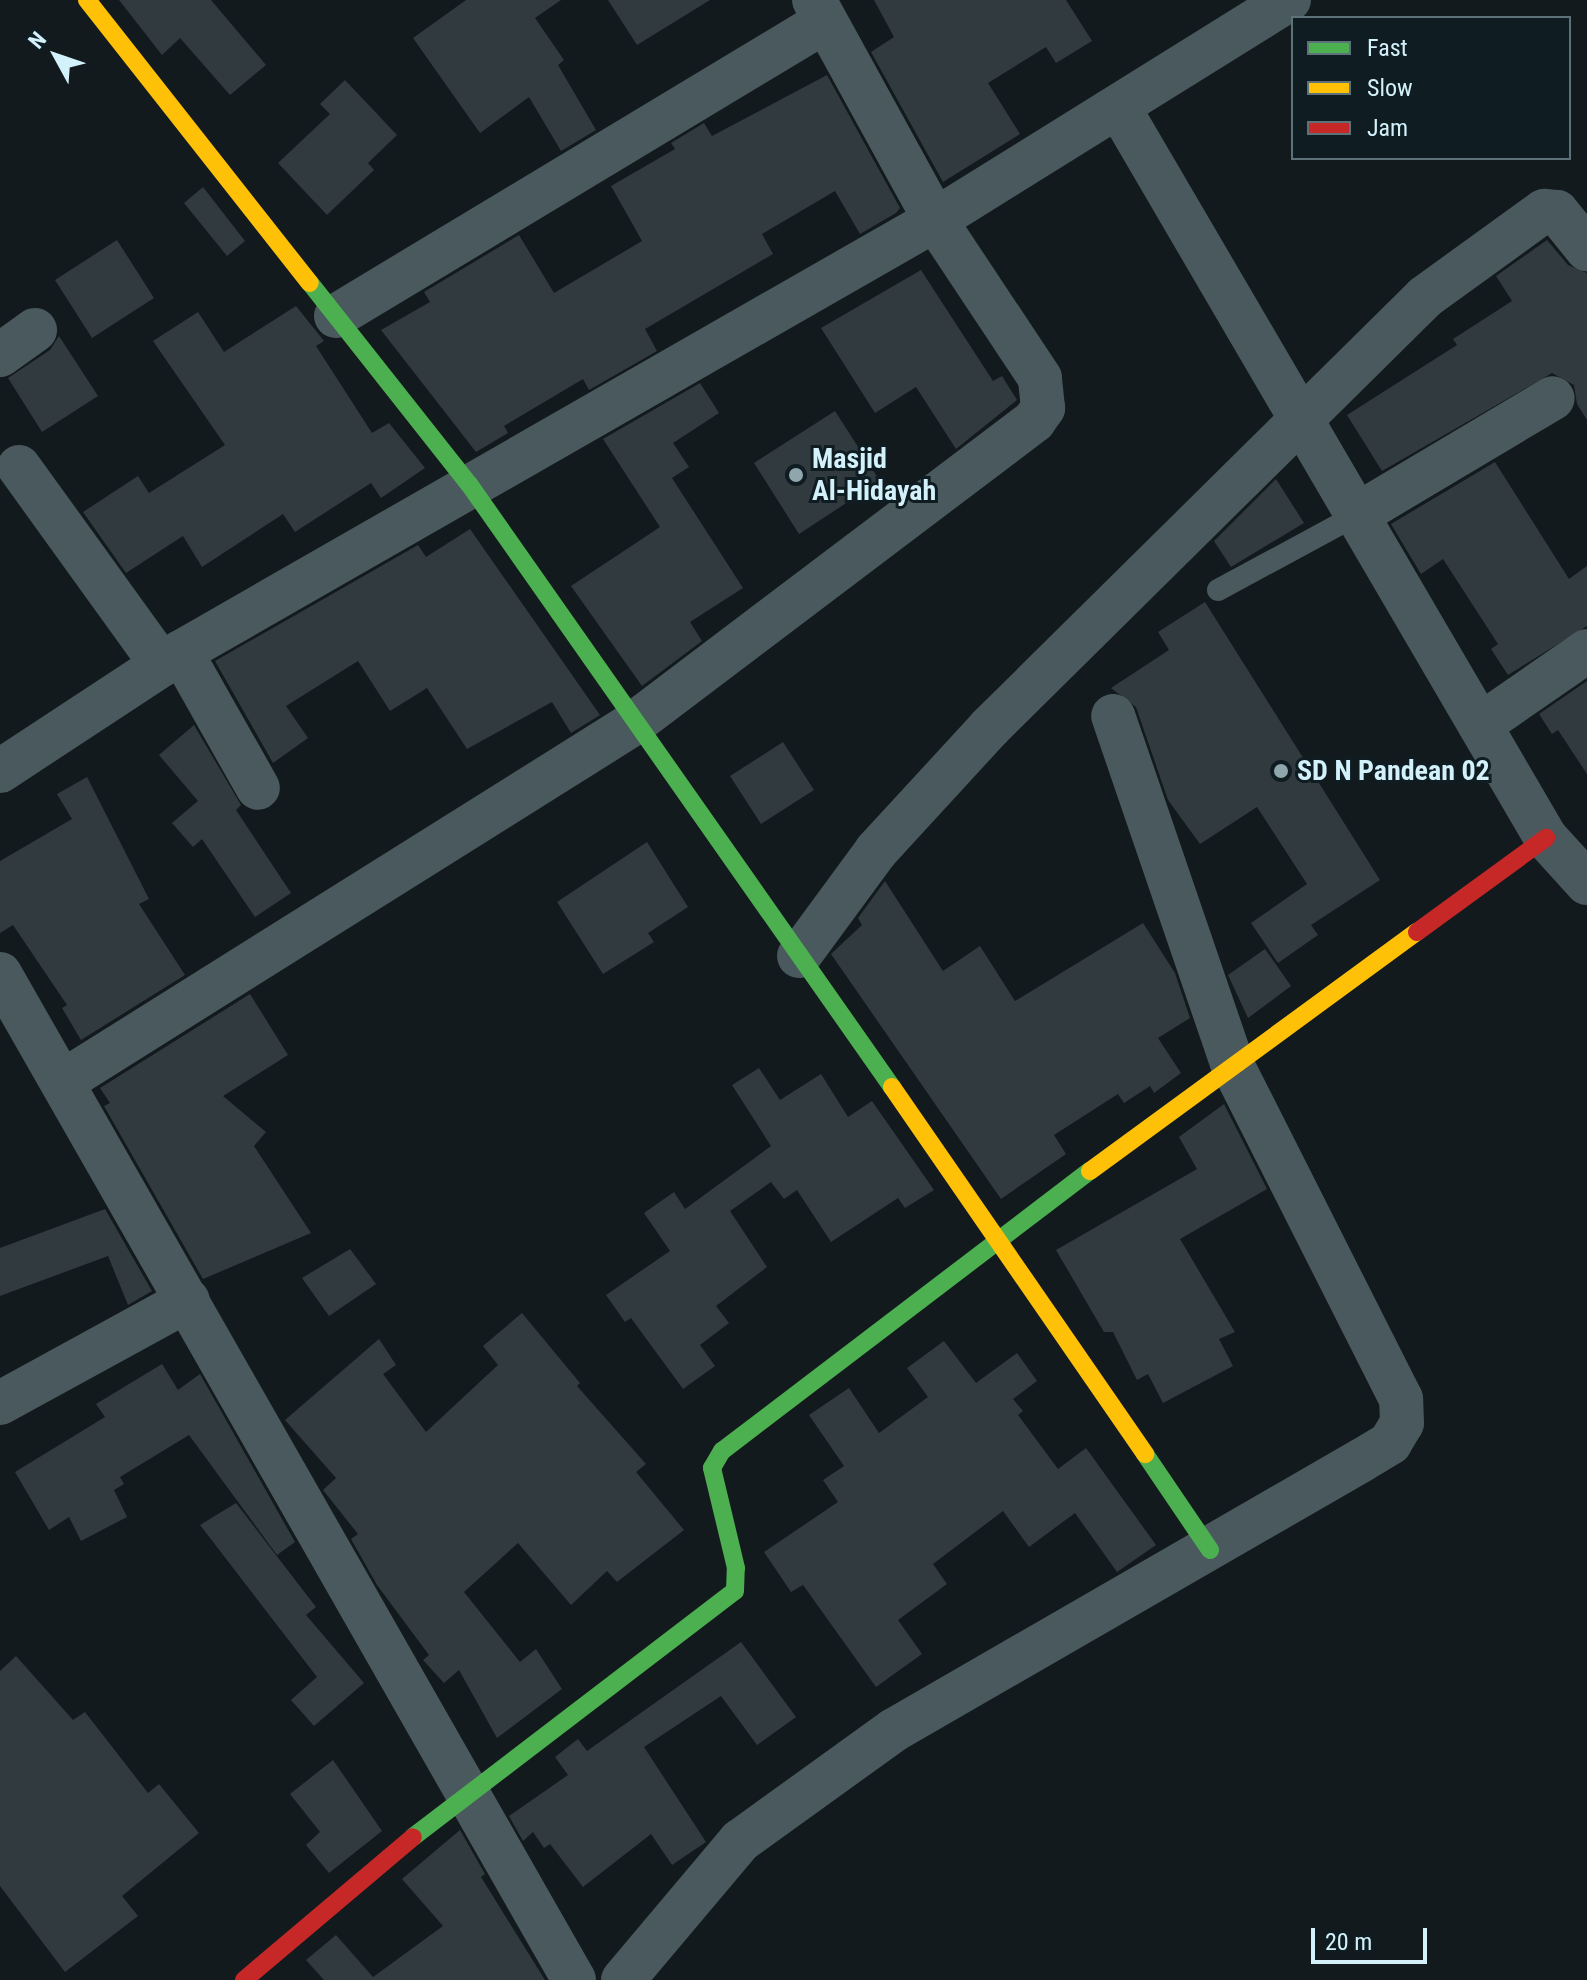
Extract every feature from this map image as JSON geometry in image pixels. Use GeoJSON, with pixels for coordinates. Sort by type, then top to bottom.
{"type":"FeatureCollection","features":[{"type":"Feature","properties":{"kind":"street"},"geometry":{"type":"LineString","coordinates":[[87,0],[469,484],[998,1238],[1210,1550]]}},
{"type":"Feature","properties":{"kind":"street"},"geometry":{"type":"LineString","coordinates":[[0,771],[172,658],[469,484],[935,220],[1289,0]]}},
{"type":"Feature","properties":{"kind":"street"},"geometry":{"type":"LineString","coordinates":[[62,1082],[636,722],[1005,445],[1043,408],[1040,378],[935,220],[819,11],[336,316]]}},
{"type":"Feature","properties":{"kind":"street"},"geometry":{"type":"LineString","coordinates":[[1119,108],[1546,838],[1587,883]]}},
{"type":"Feature","properties":{"kind":"street"},"geometry":{"type":"LineString","coordinates":[[799,956],[876,851],[989,728],[1303,422],[1425,297],[1527,219],[1544,211],[1557,212],[1587,249]]}},
{"type":"Feature","properties":{"kind":"street"},"geometry":{"type":"LineString","coordinates":[[0,355],[35,330]]}},
{"type":"Feature","properties":{"kind":"street"},"geometry":{"type":"LineString","coordinates":[[1355,516],[1553,398]]}},
{"type":"Feature","properties":{"kind":"street"},"geometry":{"type":"LineString","coordinates":[[19,467],[172,658],[258,788]]}},
{"type":"Feature","properties":{"kind":"street"},"geometry":{"type":"LineString","coordinates":[[1480,725],[1587,651]]}},
{"type":"Feature","properties":{"kind":"street"},"geometry":{"type":"LineString","coordinates":[[623,1980],[740,1841],[894,1730],[1210,1550],[1390,1443],[1402,1423],[1401,1399],[1233,1066],[1113,716]]}},
{"type":"Feature","properties":{"kind":"street"},"geometry":{"type":"LineString","coordinates":[[244,1980],[466,1792],[727,1599],[738,1580],[714,1480],[716,1458],[998,1238],[1546,838]]}},
{"type":"Feature","properties":{"kind":"street"},"geometry":{"type":"LineString","coordinates":[[0,974],[574,1980]]}},
{"type":"Feature","properties":{"kind":"street"},"geometry":{"type":"LineString","coordinates":[[0,1403],[188,1300]]}},
{"type":"Feature","properties":{"kind":"lane"},"geometry":{"type":"LineString","coordinates":[[1218,590],[1355,516]]}},
{"type":"Feature","properties":{"kind":"building"},"geometry":{"type":"Polygon","coordinates":[[[119,0],[211,0],[266,65],[230,95],[180,38],[162,55],[119,0]]]}},
{"type":"Feature","properties":{"kind":"building"},"geometry":{"type":"Polygon","coordinates":[[[466,0],[561,0],[535,18],[564,60],[558,65],[596,130],[561,151],[529,97],[480,133],[413,38],[466,0]]]}},
{"type":"Feature","properties":{"kind":"building"},"geometry":{"type":"Polygon","coordinates":[[[608,0],[710,0],[637,45],[608,0]]]}},
{"type":"Feature","properties":{"kind":"building"},"geometry":{"type":"Polygon","coordinates":[[[874,0],[1066,0],[1092,41],[1056,63],[1046,47],[988,83],[1020,134],[943,182],[871,52],[894,37],[874,0]]]}},
{"type":"Feature","properties":{"kind":"building"},"geometry":{"type":"Polygon","coordinates":[[[827,75],[900,208],[896,213],[860,234],[835,191],[762,234],[773,254],[645,329],[657,351],[589,390],[583,379],[504,426],[508,433],[476,452],[381,330],[430,302],[424,292],[519,235],[554,293],[642,241],[611,186],[675,149],[671,143],[704,123],[712,136],[827,75]]]}},
{"type":"Feature","properties":{"kind":"building"},"geometry":{"type":"Polygon","coordinates":[[[345,80],[397,135],[368,163],[374,170],[327,215],[278,163],[330,114],[320,104],[345,80]]]}},
{"type":"Feature","properties":{"kind":"building"},"geometry":{"type":"Polygon","coordinates":[[[203,187],[245,241],[227,256],[184,203],[203,187]]]}},
{"type":"Feature","properties":{"kind":"building"},"geometry":{"type":"Polygon","coordinates":[[[117,240],[154,298],[92,338],[55,280],[117,240]]]}},
{"type":"Feature","properties":{"kind":"building"},"geometry":{"type":"Polygon","coordinates":[[[1547,240],[1568,265],[1587,273],[1587,420],[1577,404],[1574,385],[1552,373],[1382,471],[1347,415],[1457,345],[1453,339],[1512,301],[1496,276],[1547,240]]]}},
{"type":"Feature","properties":{"kind":"building"},"geometry":{"type":"Polygon","coordinates":[[[921,270],[993,381],[1002,376],[1017,400],[956,449],[916,387],[875,413],[821,328],[921,270]]]}},
{"type":"Feature","properties":{"kind":"building"},"geometry":{"type":"Polygon","coordinates":[[[296,306],[324,341],[316,346],[372,433],[389,423],[425,468],[381,498],[371,483],[295,532],[283,514],[202,567],[183,536],[126,573],[83,512],[138,476],[149,493],[225,445],[153,341],[198,312],[224,352],[296,306]]]}},
{"type":"Feature","properties":{"kind":"building"},"geometry":{"type":"Polygon","coordinates":[[[59,336],[98,396],[42,432],[8,378],[50,350],[59,336]]]}},
{"type":"Feature","properties":{"kind":"building"},"geometry":{"type":"Polygon","coordinates":[[[700,383],[719,413],[673,443],[689,467],[672,478],[743,588],[690,622],[702,641],[642,686],[571,586],[660,527],[603,439],[700,383]]]}},
{"type":"Feature","properties":{"kind":"building"},"geometry":{"type":"Polygon","coordinates":[[[835,411],[880,481],[799,534],[754,463],[835,411]]]}},
{"type":"Feature","properties":{"kind":"building"},"geometry":{"type":"Polygon","coordinates":[[[1495,462],[1569,579],[1587,566],[1587,626],[1508,675],[1491,649],[1498,644],[1443,559],[1421,574],[1391,524],[1495,462]]]}},
{"type":"Feature","properties":{"kind":"building"},"geometry":{"type":"Polygon","coordinates":[[[1276,479],[1304,523],[1231,567],[1214,541],[1276,479]]]}},
{"type":"Feature","properties":{"kind":"building"},"geometry":{"type":"Polygon","coordinates":[[[470,529],[600,715],[571,733],[552,702],[467,749],[427,688],[390,711],[358,661],[286,706],[308,738],[273,763],[215,661],[418,545],[426,557],[470,529]]]}},
{"type":"Feature","properties":{"kind":"building"},"geometry":{"type":"Polygon","coordinates":[[[1205,602],[1380,880],[1311,925],[1318,935],[1278,963],[1251,923],[1307,884],[1257,807],[1200,844],[1168,800],[1136,707],[1111,688],[1169,650],[1158,632],[1205,602]]]}},
{"type":"Feature","properties":{"kind":"building"},"geometry":{"type":"Polygon","coordinates":[[[1587,681],[1587,774],[1558,730],[1552,734],[1539,714],[1587,681]]]}},
{"type":"Feature","properties":{"kind":"building"},"geometry":{"type":"Polygon","coordinates":[[[194,725],[241,805],[236,810],[291,893],[255,917],[202,839],[193,847],[172,823],[198,801],[159,755],[194,725]]]}},
{"type":"Feature","properties":{"kind":"building"},"geometry":{"type":"Polygon","coordinates":[[[783,742],[814,790],[761,824],[730,776],[783,742]]]}},
{"type":"Feature","properties":{"kind":"building"},"geometry":{"type":"Polygon","coordinates":[[[87,777],[149,899],[139,904],[185,975],[81,1040],[62,1008],[67,1005],[13,925],[0,933],[0,861],[72,819],[57,794],[87,777]]]}},
{"type":"Feature","properties":{"kind":"building"},"geometry":{"type":"Polygon","coordinates":[[[647,842],[688,907],[648,933],[654,942],[603,974],[557,902],[647,842]]]}},
{"type":"Feature","properties":{"kind":"building"},"geometry":{"type":"Polygon","coordinates":[[[885,881],[943,971],[980,946],[1015,1001],[1143,923],[1175,973],[1190,1018],[1158,1038],[1181,1073],[1154,1093],[1150,1086],[1124,1103],[1118,1094],[1054,1135],[1066,1154],[1001,1199],[831,954],[862,925],[858,918],[885,881]]]}},
{"type":"Feature","properties":{"kind":"building"},"geometry":{"type":"Polygon","coordinates":[[[1265,949],[1291,986],[1248,1018],[1228,975],[1265,949]]]}},
{"type":"Feature","properties":{"kind":"building"},"geometry":{"type":"Polygon","coordinates":[[[250,994],[288,1055],[223,1096],[266,1132],[254,1146],[311,1233],[203,1279],[104,1106],[110,1103],[100,1088],[250,994]]]}},
{"type":"Feature","properties":{"kind":"building"},"geometry":{"type":"Polygon","coordinates":[[[759,1068],[780,1100],[821,1074],[848,1117],[872,1101],[934,1190],[905,1208],[898,1198],[831,1242],[797,1190],[784,1199],[771,1182],[730,1211],[767,1267],[716,1306],[729,1323],[700,1345],[715,1366],[683,1389],[631,1318],[625,1322],[606,1295],[670,1251],[644,1213],[674,1192],[685,1209],[771,1146],[732,1085],[759,1068]]]}},
{"type":"Feature","properties":{"kind":"building"},"geometry":{"type":"Polygon","coordinates":[[[1224,1104],[1267,1189],[1180,1239],[1235,1332],[1219,1339],[1233,1366],[1163,1403],[1148,1374],[1137,1380],[1113,1332],[1104,1332],[1056,1250],[1197,1169],[1179,1137],[1224,1104]]]}},
{"type":"Feature","properties":{"kind":"building"},"geometry":{"type":"Polygon","coordinates":[[[105,1209],[152,1291],[128,1305],[108,1256],[0,1296],[0,1248],[105,1209]]]}},
{"type":"Feature","properties":{"kind":"building"},"geometry":{"type":"Polygon","coordinates":[[[350,1249],[376,1284],[329,1316],[302,1278],[350,1249]]]}},
{"type":"Feature","properties":{"kind":"building"},"geometry":{"type":"Polygon","coordinates":[[[522,1313],[580,1383],[577,1386],[646,1464],[636,1472],[684,1530],[617,1582],[607,1571],[571,1605],[518,1543],[464,1592],[520,1662],[536,1649],[562,1689],[497,1738],[459,1670],[444,1683],[423,1660],[429,1655],[377,1585],[351,1539],[358,1534],[323,1490],[336,1478],[285,1420],[379,1339],[396,1365],[383,1374],[426,1432],[498,1365],[483,1346],[522,1313]]]}},
{"type":"Feature","properties":{"kind":"building"},"geometry":{"type":"Polygon","coordinates":[[[944,1341],[976,1383],[1017,1353],[1037,1381],[1013,1399],[1023,1411],[1018,1415],[1058,1469],[1086,1448],[1156,1545],[1117,1572],[1075,1513],[1029,1547],[1003,1511],[933,1564],[947,1584],[898,1620],[922,1654],[876,1687],[803,1585],[791,1592],[764,1552],[838,1502],[823,1480],[844,1466],[809,1415],[849,1388],[879,1433],[928,1397],[907,1368],[944,1341]]]}},
{"type":"Feature","properties":{"kind":"building"},"geometry":{"type":"Polygon","coordinates":[[[162,1364],[178,1390],[200,1374],[295,1542],[277,1555],[189,1435],[120,1477],[124,1484],[114,1490],[127,1517],[81,1541],[69,1517],[49,1530],[15,1472],[105,1417],[96,1404],[162,1364]]]}},
{"type":"Feature","properties":{"kind":"building"},"geometry":{"type":"Polygon","coordinates":[[[236,1503],[316,1607],[306,1615],[364,1683],[314,1726],[291,1700],[317,1677],[200,1525],[236,1503]]]}},
{"type":"Feature","properties":{"kind":"building"},"geometry":{"type":"Polygon","coordinates":[[[741,1642],[796,1717],[757,1745],[721,1696],[644,1747],[706,1842],[672,1865],[651,1834],[583,1887],[550,1844],[544,1848],[533,1832],[523,1841],[509,1816],[568,1775],[555,1757],[578,1739],[587,1751],[741,1642]]]}},
{"type":"Feature","properties":{"kind":"building"},"geometry":{"type":"Polygon","coordinates":[[[16,1656],[73,1720],[85,1712],[148,1793],[159,1784],[199,1833],[122,1896],[138,1916],[65,1972],[0,1886],[0,1671],[16,1656]]]}},
{"type":"Feature","properties":{"kind":"building"},"geometry":{"type":"Polygon","coordinates":[[[333,1760],[382,1831],[329,1873],[306,1845],[320,1832],[290,1794],[333,1760]]]}},
{"type":"Feature","properties":{"kind":"building"},"geometry":{"type":"Polygon","coordinates":[[[460,1830],[485,1874],[481,1877],[545,1980],[324,1980],[306,1960],[336,1935],[373,1977],[443,1926],[402,1879],[460,1830]]]}},
{"type":"Feature","properties":{"kind":"traffic: fast"},"geometry":{"type":"LineString","coordinates":[[310,283],[469,484],[892,1087]]}},
{"type":"Feature","properties":{"kind":"traffic: fast"},"geometry":{"type":"LineString","coordinates":[[413,1837],[735,1591],[736,1568],[712,1468],[722,1451],[1090,1171]]}},
{"type":"Feature","properties":{"kind":"traffic: fast"},"geometry":{"type":"LineString","coordinates":[[1145,1454],[1210,1550]]}},
{"type":"Feature","properties":{"kind":"traffic: slow"},"geometry":{"type":"LineString","coordinates":[[87,0],[310,283]]}},
{"type":"Feature","properties":{"kind":"traffic: slow"},"geometry":{"type":"LineString","coordinates":[[1090,1171],[1417,932]]}},
{"type":"Feature","properties":{"kind":"traffic: slow"},"geometry":{"type":"LineString","coordinates":[[892,1087],[1145,1454]]}},
{"type":"Feature","properties":{"kind":"traffic: jam"},"geometry":{"type":"LineString","coordinates":[[1417,932],[1546,838]]}},
{"type":"Feature","properties":{"kind":"traffic: jam"},"geometry":{"type":"LineString","coordinates":[[244,1980],[413,1837]]}},
{"type":"Feature","properties":{"kind":"place","name":"Masjid Al-Hidayah"},"geometry":{"type":"Point","coordinates":[796,475]}},
{"type":"Feature","properties":{"kind":"place","name":"SD N Pandean 02"},"geometry":{"type":"Point","coordinates":[1281,771]}}]}
